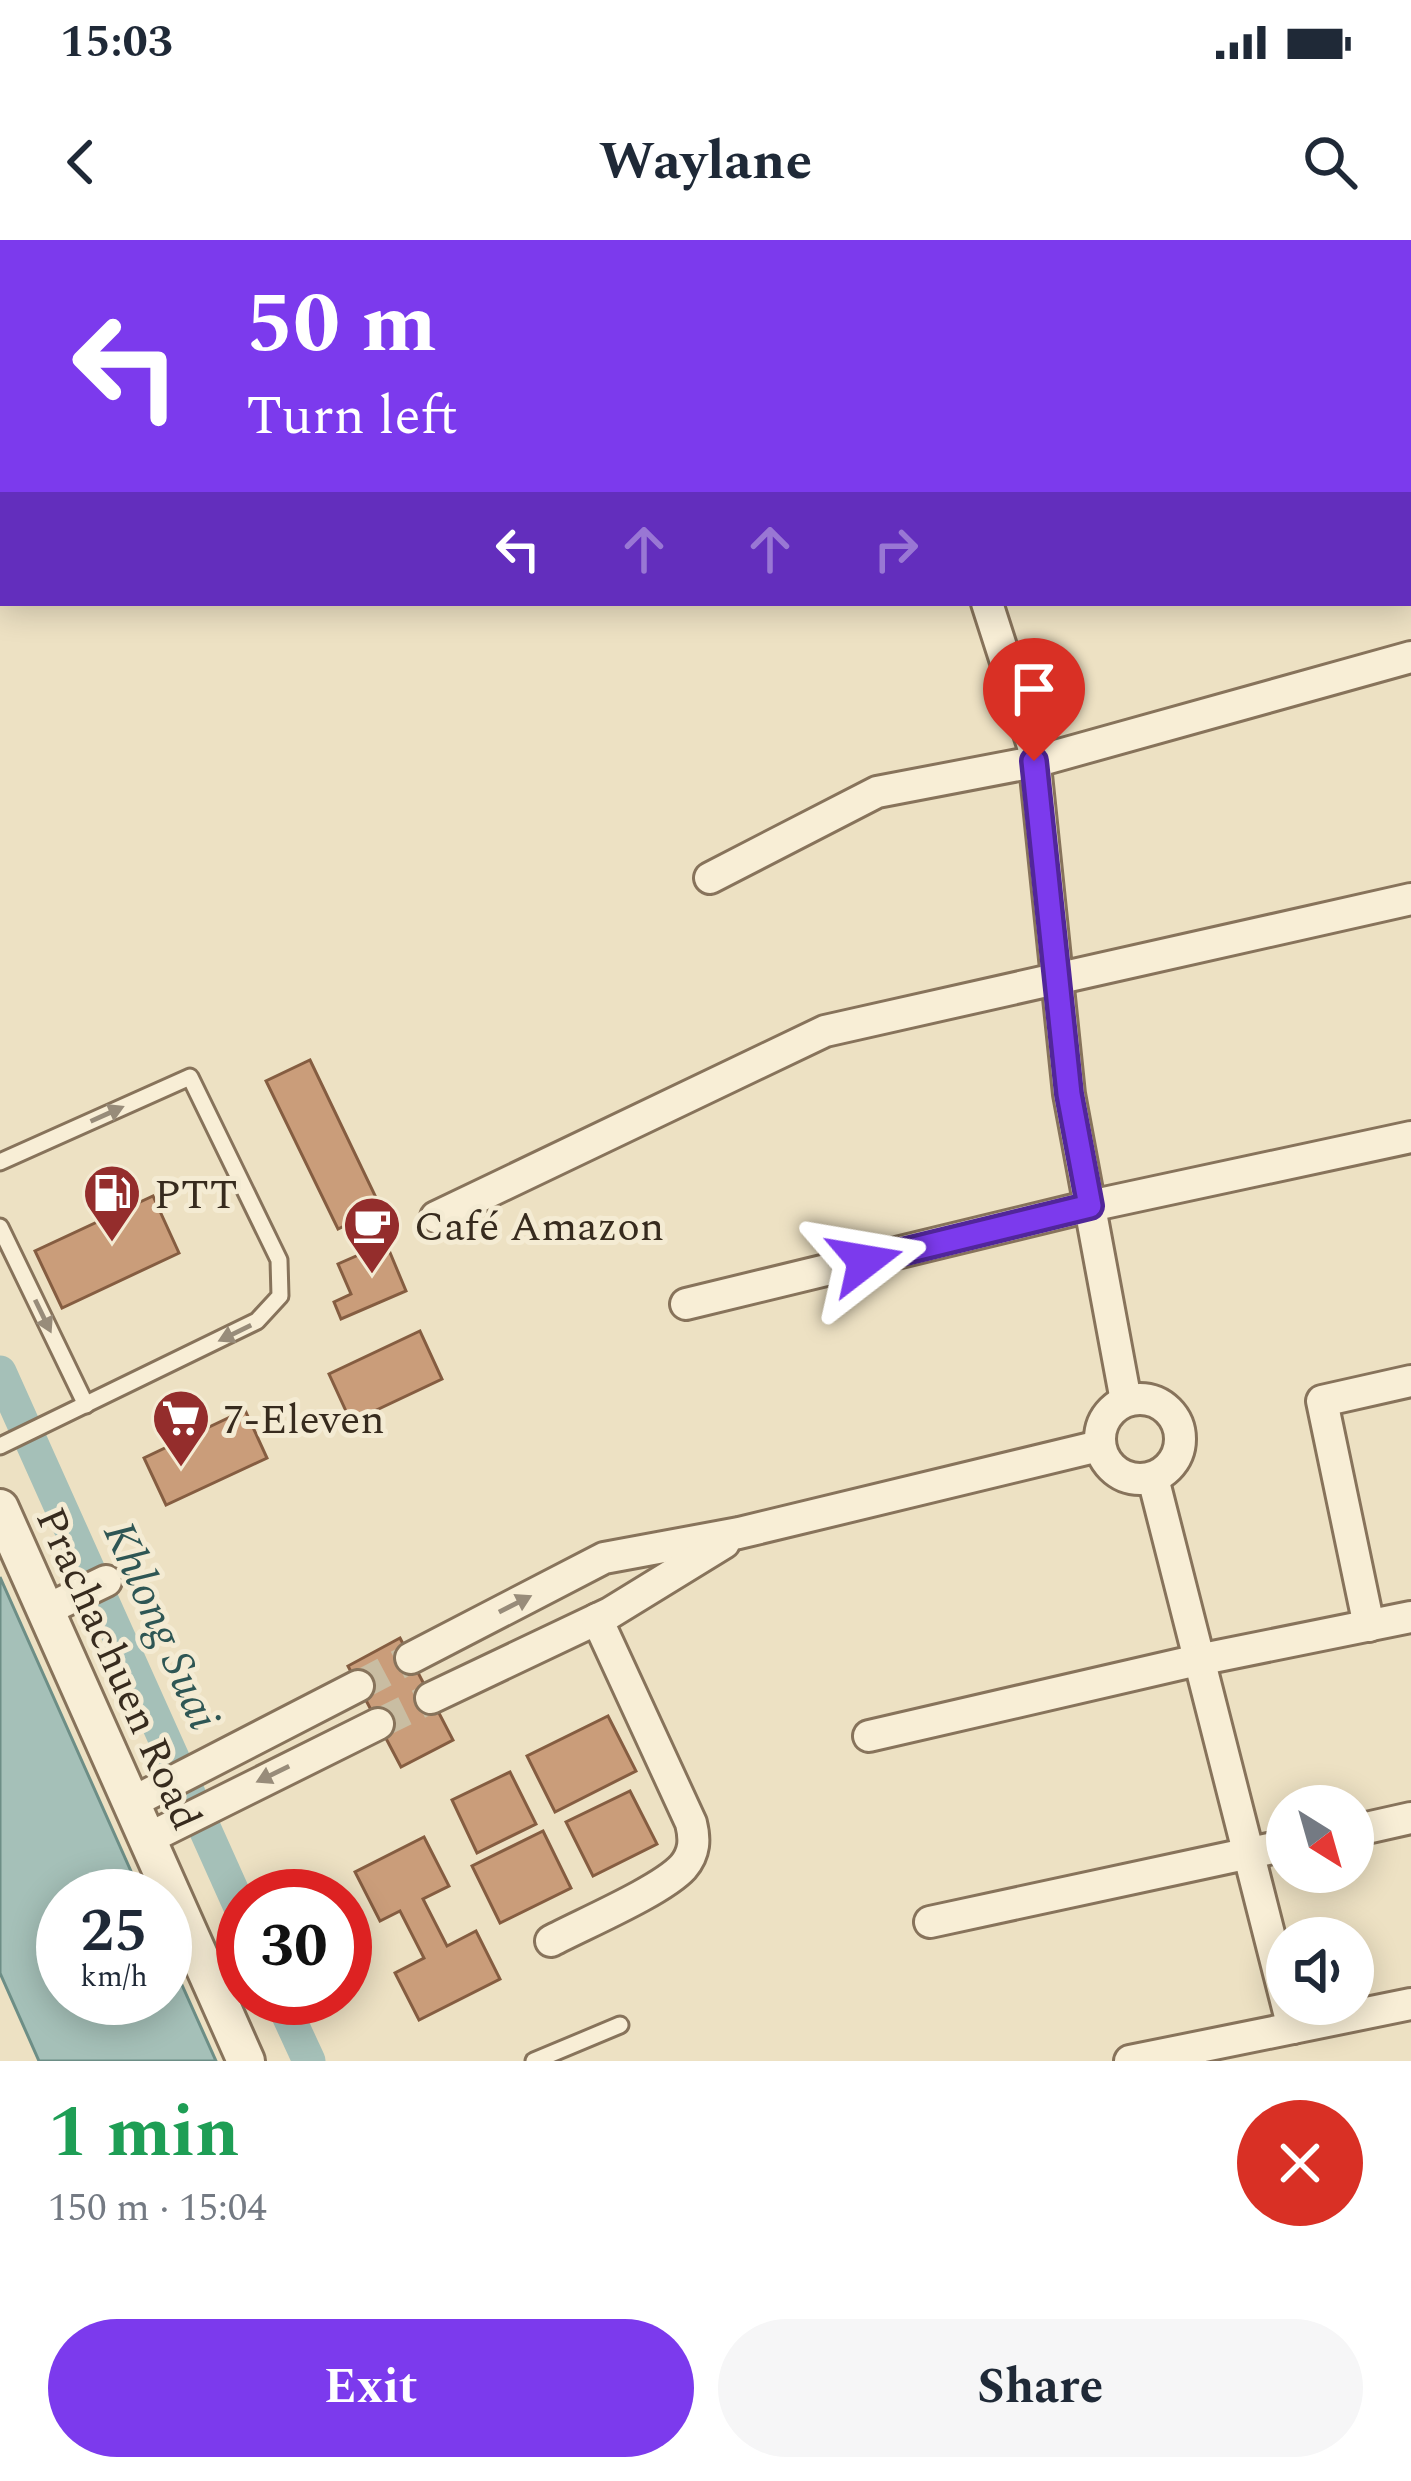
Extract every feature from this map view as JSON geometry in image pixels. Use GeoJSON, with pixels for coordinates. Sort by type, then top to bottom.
{"type":"FeatureCollection","features":[{"type":"Feature","properties":{"kind":"street"},"geometry":{"type":"LineString","coordinates":[[988,606],[1033,746],[1069,1094],[1126,1401]]}},
{"type":"Feature","properties":{"kind":"street"},"geometry":{"type":"LineString","coordinates":[[710,878],[877,792],[1034,761],[1411,657]]}},
{"type":"Feature","properties":{"kind":"street"},"geometry":{"type":"LineString","coordinates":[[436,1217],[825,1031],[1411,899]]}},
{"type":"Feature","properties":{"kind":"street"},"geometry":{"type":"LineString","coordinates":[[686,1304],[1090,1206],[1411,1137]]}},
{"type":"Feature","properties":{"kind":"street"},"geometry":{"type":"LineString","coordinates":[[1369,1626],[1322,1401],[1411,1381]]}},
{"type":"Feature","properties":{"kind":"street"},"geometry":{"type":"LineString","coordinates":[[1126,1401],[1154,1401],[1175,1419],[1180,1447],[1166,1471],[1153,1478],[1125,1477],[1113,1470],[1100,1446],[1105,1418],[1126,1401]]}},
{"type":"Feature","properties":{"kind":"street"},"geometry":{"type":"LineString","coordinates":[[411,1658],[604,1558],[739,1533],[1100,1446]]}},
{"type":"Feature","properties":{"kind":"street"},"geometry":{"type":"LineString","coordinates":[[1153,1478],[1293,2028]]}},
{"type":"Feature","properties":{"kind":"street","name":"Prachachuen Road"},"geometry":{"type":"LineString","coordinates":[[0,1508],[54,1606],[131,1803],[246,2061]]}},
{"type":"Feature","properties":{"kind":"street"},"geometry":{"type":"LineString","coordinates":[[431,1698],[597,1619],[739,1533]]}},
{"type":"Feature","properties":{"kind":"street"},"geometry":{"type":"LineString","coordinates":[[54,1606],[106,1581]]}},
{"type":"Feature","properties":{"kind":"street"},"geometry":{"type":"LineString","coordinates":[[868,1736],[1411,1617]]}},
{"type":"Feature","properties":{"kind":"street"},"geometry":{"type":"LineString","coordinates":[[551,1941],[664,1880],[684,1866],[695,1842],[692,1823],[597,1619]]}},
{"type":"Feature","properties":{"kind":"street"},"geometry":{"type":"LineString","coordinates":[[131,1803],[358,1686]]}},
{"type":"Feature","properties":{"kind":"street"},"geometry":{"type":"LineString","coordinates":[[147,1839],[378,1724]]}},
{"type":"Feature","properties":{"kind":"street"},"geometry":{"type":"LineString","coordinates":[[1374,1826],[1411,1818]]}},
{"type":"Feature","properties":{"kind":"street"},"geometry":{"type":"LineString","coordinates":[[930,1922],[1266,1850]]}},
{"type":"Feature","properties":{"kind":"street"},"geometry":{"type":"LineString","coordinates":[[1130,2061],[1411,2004]]}},
{"type":"Feature","properties":{"kind":"lane"},"geometry":{"type":"LineString","coordinates":[[0,1162],[190,1077],[279,1260],[280,1296],[257,1322],[8,1442]]}},
{"type":"Feature","properties":{"kind":"lane"},"geometry":{"type":"LineString","coordinates":[[0,1227],[79,1408]]}},
{"type":"Feature","properties":{"kind":"lane"},"geometry":{"type":"LineString","coordinates":[[534,2061],[620,2025]]}},
{"type":"Feature","properties":{"kind":"water"},"geometry":{"type":"Polygon","coordinates":[[[0,1577],[130,1869],[36,1869],[36,2025],[192,2025],[192,2007],[216,2061],[39,2061],[0,1973],[0,1577]]]}},
{"type":"Feature","properties":{"kind":"building"},"geometry":{"type":"Polygon","coordinates":[[[310,1060],[381,1208],[338,1229],[266,1081],[310,1060]]]}},
{"type":"Feature","properties":{"kind":"building"},"geometry":{"type":"Polygon","coordinates":[[[153,1196],[179,1253],[62,1308],[35,1251],[153,1196]]]}},
{"type":"Feature","properties":{"kind":"building"},"geometry":{"type":"Polygon","coordinates":[[[386,1243],[406,1291],[341,1319],[334,1302],[351,1294],[338,1264],[386,1243]]]}},
{"type":"Feature","properties":{"kind":"building"},"geometry":{"type":"Polygon","coordinates":[[[420,1331],[442,1379],[351,1422],[329,1374],[420,1331]]]}},
{"type":"Feature","properties":{"kind":"building"},"geometry":{"type":"Polygon","coordinates":[[[245,1410],[267,1458],[166,1505],[144,1458],[245,1410]]]}},
{"type":"Feature","properties":{"kind":"building"},"geometry":{"type":"Polygon","coordinates":[[[400,1638],[453,1740],[401,1767],[348,1666],[400,1638]]]}},
{"type":"Feature","properties":{"kind":"building"},"geometry":{"type":"Polygon","coordinates":[[[608,1716],[636,1771],[555,1812],[527,1756],[608,1716]]]}},
{"type":"Feature","properties":{"kind":"building"},"geometry":{"type":"Polygon","coordinates":[[[510,1772],[536,1824],[477,1853],[452,1800],[510,1772]]]}},
{"type":"Feature","properties":{"kind":"building"},"geometry":{"type":"Polygon","coordinates":[[[630,1791],[657,1844],[593,1876],[566,1822],[630,1791]]]}},
{"type":"Feature","properties":{"kind":"building"},"geometry":{"type":"Polygon","coordinates":[[[543,1831],[571,1888],[500,1923],[472,1866],[543,1831]]]}},
{"type":"Feature","properties":{"kind":"building"},"geometry":{"type":"Polygon","coordinates":[[[424,1837],[449,1886],[423,1899],[447,1946],[476,1931],[500,1979],[419,2020],[395,1973],[424,1958],[400,1911],[380,1921],[372,1905],[372,1869],[361,1869],[424,1837]]]}},
{"type":"Feature","properties":{"kind":"waterway","name":"Khlong Suai"},"geometry":{"type":"LineString","coordinates":[[0,1372],[223,1869]]}},
{"type":"Feature","properties":{"kind":"waterway","name":"Khlong Suai"},"geometry":{"type":"LineString","coordinates":[[292,2025],[309,2061]]}},
{"type":"Feature","properties":{"kind":"tunnel"},"geometry":{"type":"LineString","coordinates":[[358,1686],[411,1658]]}},
{"type":"Feature","properties":{"kind":"tunnel"},"geometry":{"type":"LineString","coordinates":[[378,1724],[431,1698]]}},
{"type":"Feature","properties":{"kind":"place","name":"PTT"},"geometry":{"type":"Point","coordinates":[112,1244]}},
{"type":"Feature","properties":{"kind":"place","name":"Café Amazon"},"geometry":{"type":"Point","coordinates":[372,1276]}},
{"type":"Feature","properties":{"kind":"place","name":"7-Eleven"},"geometry":{"type":"Point","coordinates":[181,1469]}},
{"type":"Feature","properties":{"kind":"route"},"geometry":{"type":"LineString","coordinates":[[865,1261],[1090,1206],[1069,1094],[1034,761]]}}]}
